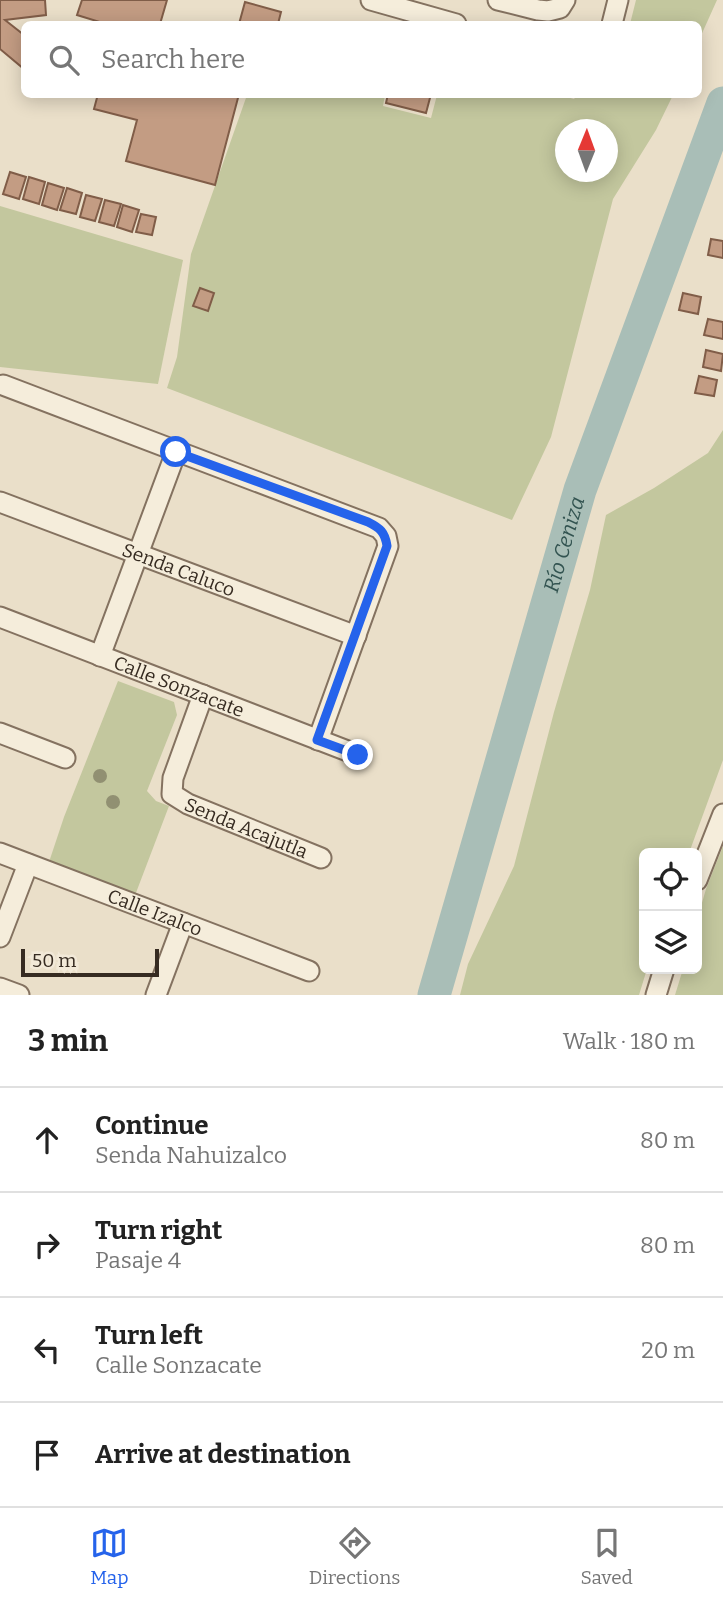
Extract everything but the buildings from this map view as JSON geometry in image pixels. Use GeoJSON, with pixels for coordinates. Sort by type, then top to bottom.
{"type":"FeatureCollection","features":[{"type":"Feature","properties":{"kind":"street"},"geometry":{"type":"LineString","coordinates":[[372,0],[446,21]]}},
{"type":"Feature","properties":{"kind":"street"},"geometry":{"type":"LineString","coordinates":[[499,0],[526,3],[548,11],[561,8],[565,0]]}},
{"type":"Feature","properties":{"kind":"street"},"geometry":{"type":"LineString","coordinates":[[613,21],[618,0]]}},
{"type":"Feature","properties":{"kind":"street"},"geometry":{"type":"LineString","coordinates":[[4,385],[379,528],[386,536],[387,546],[317,740]]}},
{"type":"Feature","properties":{"kind":"street"},"geometry":{"type":"LineString","coordinates":[[100,656],[176,452]]}},
{"type":"Feature","properties":{"kind":"street","name":"Senda Caluco"},"geometry":{"type":"LineString","coordinates":[[0,502],[356,636]]}},
{"type":"Feature","properties":{"kind":"street","name":"Calle Sonzacate"},"geometry":{"type":"LineString","coordinates":[[0,617],[358,755]]}},
{"type":"Feature","properties":{"kind":"street","name":"Senda Acajutla"},"geometry":{"type":"LineString","coordinates":[[203,695],[173,778],[172,794],[188,804],[321,858]]}},
{"type":"Feature","properties":{"kind":"street"},"geometry":{"type":"LineString","coordinates":[[0,733],[65,758]]}},
{"type":"Feature","properties":{"kind":"street"},"geometry":{"type":"LineString","coordinates":[[702,867],[723,814]]}},
{"type":"Feature","properties":{"kind":"street","name":"Calle Izalco"},"geometry":{"type":"LineString","coordinates":[[0,853],[309,971]]}},
{"type":"Feature","properties":{"kind":"street"},"geometry":{"type":"LineString","coordinates":[[0,937],[28,864]]}},
{"type":"Feature","properties":{"kind":"street"},"geometry":{"type":"LineString","coordinates":[[156,995],[183,923]]}},
{"type":"Feature","properties":{"kind":"street"},"geometry":{"type":"LineString","coordinates":[[656,995],[662,974]]}},
{"type":"Feature","properties":{"kind":"street"},"geometry":{"type":"LineString","coordinates":[[0,988],[19,995]]}},
{"type":"Feature","properties":{"kind":"green space"},"geometry":{"type":"Polygon","coordinates":[[[636,0],[717,0],[702,33],[702,21],[631,21],[636,0]]]}},
{"type":"Feature","properties":{"kind":"green space"},"geometry":{"type":"Polygon","coordinates":[[[246,98],[384,98],[383,106],[431,118],[436,98],[672,98],[656,130],[613,199],[551,437],[512,520],[167,388],[177,357],[191,254],[246,98]]]}},
{"type":"Feature","properties":{"kind":"green space"},"geometry":{"type":"Polygon","coordinates":[[[0,206],[183,260],[158,384],[0,367],[0,206]]]}},
{"type":"Feature","properties":{"kind":"green space"},"geometry":{"type":"Polygon","coordinates":[[[723,430],[723,760],[691,848],[639,848],[639,974],[645,974],[639,995],[460,995],[468,964],[514,866],[554,712],[590,590],[606,515],[708,453],[723,430]]]}},
{"type":"Feature","properties":{"kind":"green space"},"geometry":{"type":"Polygon","coordinates":[[[118,681],[174,702],[177,715],[147,791],[156,801],[169,806],[134,898],[48,865],[64,817],[118,681]]]}},
{"type":"Feature","properties":{"kind":"green space"},"geometry":{"type":"Polygon","coordinates":[[[723,846],[723,995],[675,995],[681,974],[702,974],[702,903],[723,846]]]}},
{"type":"Feature","properties":{"kind":"waterway","name":"Río Ceniza"},"geometry":{"type":"LineString","coordinates":[[434,995],[580,490],[723,103]]}},
{"type":"Feature","properties":{"kind":"route"},"geometry":{"type":"LineString","coordinates":[[176,452],[368,522],[386,536],[387,546],[317,740],[358,755]]}}]}
